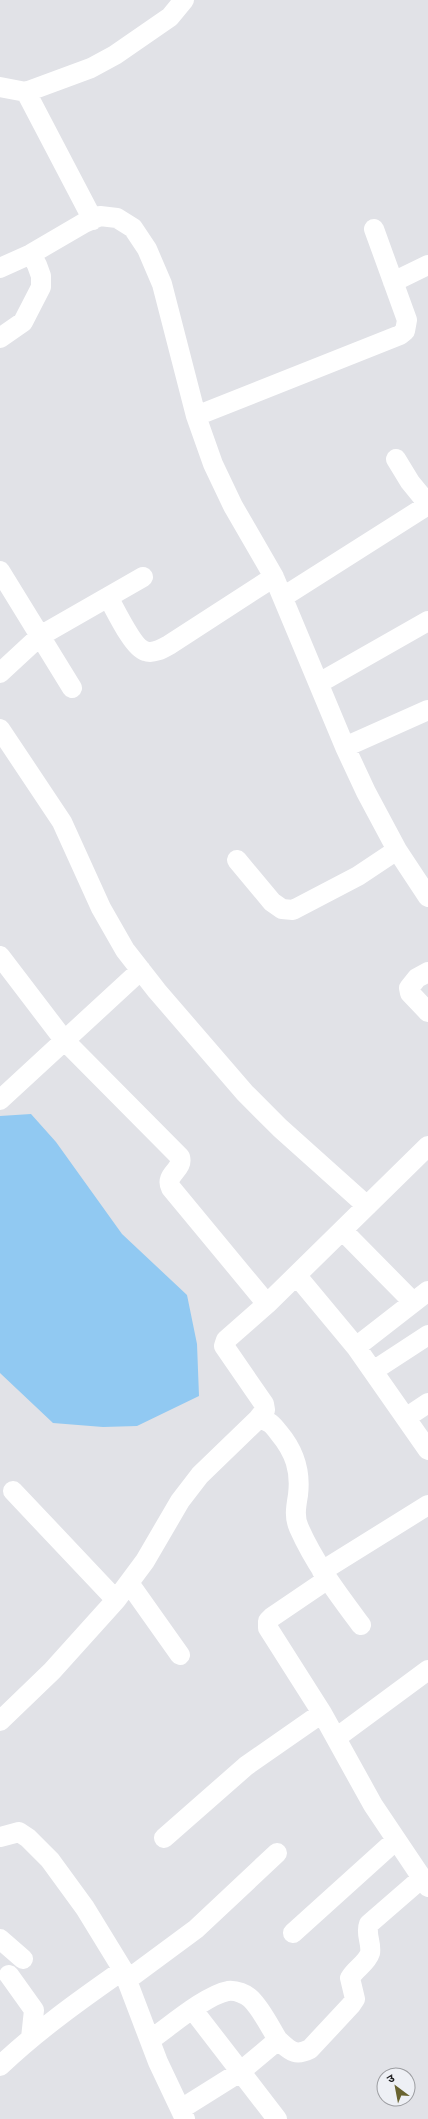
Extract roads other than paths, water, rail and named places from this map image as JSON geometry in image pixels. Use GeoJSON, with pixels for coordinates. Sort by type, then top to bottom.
{"type":"FeatureCollection","features":[{"type":"Feature","properties":{"kind":"street"},"geometry":{"type":"LineString","coordinates":[[0,87],[26,92],[91,68],[115,55],[170,17],[184,0]]}},
{"type":"Feature","properties":{"kind":"street"},"geometry":{"type":"LineString","coordinates":[[26,92],[93,220]]}},
{"type":"Feature","properties":{"kind":"street"},"geometry":{"type":"LineString","coordinates":[[0,268],[31,254],[100,216],[117,218],[134,228],[147,250],[162,284],[172,316],[179,355],[196,416],[213,464],[233,506],[274,577],[345,747],[397,850],[428,897]]}},
{"type":"Feature","properties":{"kind":"street"},"geometry":{"type":"LineString","coordinates":[[196,416],[400,335],[407,326],[407,320],[374,230]]}},
{"type":"Feature","properties":{"kind":"street"},"geometry":{"type":"LineString","coordinates":[[0,338],[23,322],[40,287],[41,276],[31,254]]}},
{"type":"Feature","properties":{"kind":"street"},"geometry":{"type":"LineString","coordinates":[[393,282],[428,265]]}},
{"type":"Feature","properties":{"kind":"street"},"geometry":{"type":"LineString","coordinates":[[283,597],[428,505],[410,482],[396,459]]}},
{"type":"Feature","properties":{"kind":"street"},"geometry":{"type":"LineString","coordinates":[[0,571],[72,688]]}},
{"type":"Feature","properties":{"kind":"street"},"geometry":{"type":"LineString","coordinates":[[0,673],[40,636],[143,577]]}},
{"type":"Feature","properties":{"kind":"street"},"geometry":{"type":"LineString","coordinates":[[108,597],[136,645],[144,651],[154,652],[169,645],[274,577]]}},
{"type":"Feature","properties":{"kind":"street"},"geometry":{"type":"LineString","coordinates":[[319,682],[428,621]]}},
{"type":"Feature","properties":{"kind":"street"},"geometry":{"type":"LineString","coordinates":[[345,747],[428,710]]}},
{"type":"Feature","properties":{"kind":"street"},"geometry":{"type":"LineString","coordinates":[[0,729],[6,749],[62,822],[101,908],[126,950],[141,970],[245,1092],[280,1128],[367,1206]]}},
{"type":"Feature","properties":{"kind":"street"},"geometry":{"type":"LineString","coordinates":[[237,860],[272,902],[282,909],[293,910],[358,876],[397,850]]}},
{"type":"Feature","properties":{"kind":"street"},"geometry":{"type":"LineString","coordinates":[[1,958],[64,1040],[180,1156],[180,1166],[170,1177],[168,1183],[267,1304]]}},
{"type":"Feature","properties":{"kind":"street"},"geometry":{"type":"LineString","coordinates":[[0,1100],[141,970]]}},
{"type":"Feature","properties":{"kind":"street"},"geometry":{"type":"LineString","coordinates":[[428,972],[417,978],[409,988],[410,993],[428,1012]]}},
{"type":"Feature","properties":{"kind":"street"},"geometry":{"type":"LineString","coordinates":[[0,1721],[52,1671],[116,1600],[145,1561],[180,1501],[200,1475],[258,1419],[265,1410],[264,1404],[224,1346],[226,1340],[297,1276],[428,1146]]}},
{"type":"Feature","properties":{"kind":"street"},"geometry":{"type":"LineString","coordinates":[[343,1231],[421,1297],[356,1347]]}},
{"type":"Feature","properties":{"kind":"street"},"geometry":{"type":"LineString","coordinates":[[297,1276],[356,1347],[407,1417],[428,1450]]}},
{"type":"Feature","properties":{"kind":"street"},"geometry":{"type":"LineString","coordinates":[[373,1371],[428,1335]]}},
{"type":"Feature","properties":{"kind":"street"},"geometry":{"type":"LineString","coordinates":[[407,1417],[428,1402]]}},
{"type":"Feature","properties":{"kind":"street"},"geometry":{"type":"LineString","coordinates":[[258,1419],[271,1423],[290,1446],[295,1458],[298,1486],[295,1511],[298,1526],[325,1575],[361,1625]]}},
{"type":"Feature","properties":{"kind":"street"},"geometry":{"type":"LineString","coordinates":[[13,1491],[116,1600]]}},
{"type":"Feature","properties":{"kind":"street"},"geometry":{"type":"LineString","coordinates":[[150,2040],[215,1996],[229,1991],[242,1993],[251,1999],[278,2040],[294,2052],[301,2053],[310,2049],[351,2005],[355,1998],[350,1978],[367,1959],[370,1952],[367,1935],[369,1924],[425,1883],[373,1805],[322,1713],[268,1628],[268,1621],[325,1575],[428,1505]]}},
{"type":"Feature","properties":{"kind":"street"},"geometry":{"type":"LineString","coordinates":[[129,1583],[180,1655]]}},
{"type":"Feature","properties":{"kind":"street"},"geometry":{"type":"LineString","coordinates":[[336,1738],[428,1670]]}},
{"type":"Feature","properties":{"kind":"street"},"geometry":{"type":"LineString","coordinates":[[164,1838],[246,1766],[322,1713]]}},
{"type":"Feature","properties":{"kind":"street"},"geometry":{"type":"LineString","coordinates":[[0,1837],[18,1832],[28,1838],[50,1860],[85,1908],[125,1975],[150,2040],[183,2114],[240,2072],[278,2040]]}},
{"type":"Feature","properties":{"kind":"street"},"geometry":{"type":"LineString","coordinates":[[293,1933],[396,1840]]}},
{"type":"Feature","properties":{"kind":"street"},"geometry":{"type":"LineString","coordinates":[[0,2065],[67,2010],[125,1975],[196,1929],[277,1853]]}},
{"type":"Feature","properties":{"kind":"street"},"geometry":{"type":"LineString","coordinates":[[0,1939],[23,1960]]}},
{"type":"Feature","properties":{"kind":"street"},"geometry":{"type":"LineString","coordinates":[[10,1975],[34,2010],[31,2038]]}},
{"type":"Feature","properties":{"kind":"street"},"geometry":{"type":"LineString","coordinates":[[193,2010],[277,2119]]}},
{"type":"Feature","properties":{"kind":"water"},"geometry":{"type":"Polygon","coordinates":[[[31,1114],[56,1142],[122,1234],[187,1295],[197,1344],[199,1396],[137,1426],[103,1427],[53,1423],[0,1373],[0,1116],[31,1114]]]}}]}
